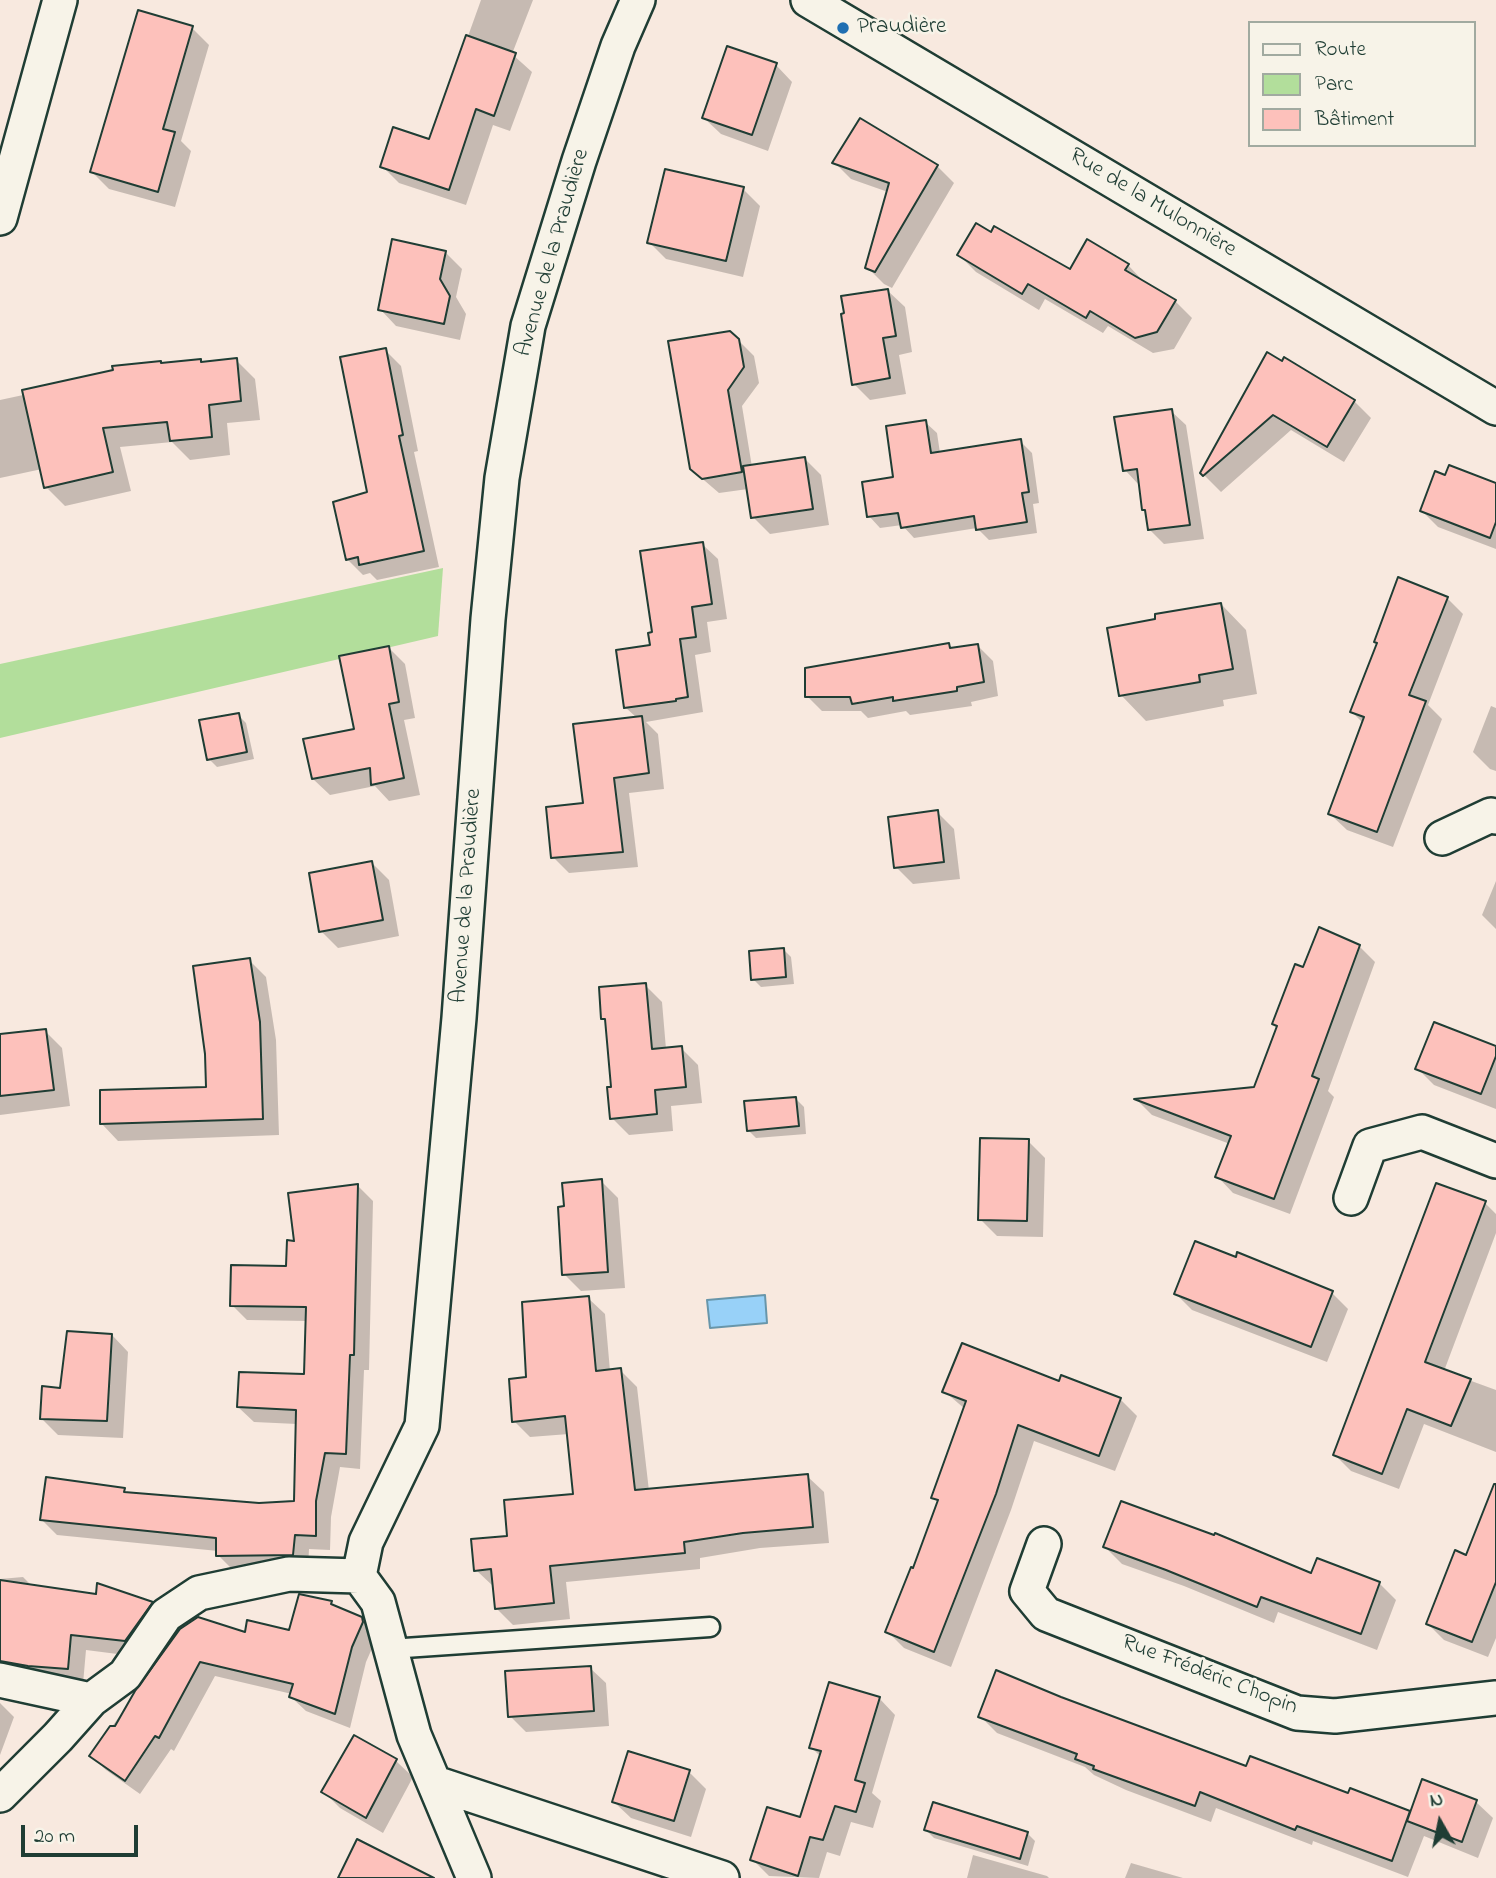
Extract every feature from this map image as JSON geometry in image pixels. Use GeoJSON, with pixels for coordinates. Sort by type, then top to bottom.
{"type":"FeatureCollection","features":[{"type":"Feature","properties":{"kind":"street"},"geometry":{"type":"LineString","coordinates":[[0,218],[60,0]]}},
{"type":"Feature","properties":{"kind":"street","name":"Avenue de la Praudière"},"geometry":{"type":"LineString","coordinates":[[359,1576],[366,1542],[422,1426],[459,1018],[488,619],[502,478],[523,354],[528,326],[579,161],[618,46],[638,0]]}},
{"type":"Feature","properties":{"kind":"street","name":"Rue de la Mulonnière"},"geometry":{"type":"LineString","coordinates":[[808,0],[1496,408]]}},
{"type":"Feature","properties":{"kind":"street"},"geometry":{"type":"LineString","coordinates":[[1442,838],[1491,815],[1496,817]]}},
{"type":"Feature","properties":{"kind":"street"},"geometry":{"type":"LineString","coordinates":[[1351,1198],[1370,1146],[1422,1132],[1496,1161]]}},
{"type":"Feature","properties":{"kind":"street","name":"Rue Frédéric Chopin"},"geometry":{"type":"LineString","coordinates":[[1044,1544],[1027,1591],[1046,1614],[1297,1713],[1335,1716],[1496,1698]]}},
{"type":"Feature","properties":{"kind":"street"},"geometry":{"type":"LineString","coordinates":[[0,1795],[92,1700],[125,1675],[166,1615],[199,1593],[289,1574],[359,1576],[378,1602],[414,1735],[474,1878]]}},
{"type":"Feature","properties":{"kind":"street"},"geometry":{"type":"LineString","coordinates":[[0,1680],[92,1700]]}},
{"type":"Feature","properties":{"kind":"street"},"geometry":{"type":"LineString","coordinates":[[435,1783],[722,1878]]}},
{"type":"Feature","properties":{"kind":"lane"},"geometry":{"type":"LineString","coordinates":[[390,1649],[710,1627]]}},
{"type":"Feature","properties":{"kind":"green space"},"geometry":{"type":"Polygon","coordinates":[[[443,568],[438,636],[0,738],[0,664],[443,568]]]}},
{"type":"Feature","properties":{"kind":"water"},"geometry":{"type":"Polygon","coordinates":[[[765,1295],[767,1323],[710,1328],[707,1300],[765,1295]]]}},
{"type":"Feature","properties":{"kind":"building"},"geometry":{"type":"Polygon","coordinates":[[[138,10],[193,26],[163,129],[175,132],[158,192],[90,172],[138,10]]]}},
{"type":"Feature","properties":{"kind":"building"},"geometry":{"type":"Polygon","coordinates":[[[466,35],[516,53],[494,116],[476,109],[449,190],[380,167],[393,127],[429,139],[466,35]]]}},
{"type":"Feature","properties":{"kind":"building"},"geometry":{"type":"Polygon","coordinates":[[[727,46],[777,63],[752,135],[702,118],[727,46]]]}},
{"type":"Feature","properties":{"kind":"building"},"geometry":{"type":"Polygon","coordinates":[[[860,118],[938,165],[875,272],[865,268],[889,183],[832,163],[860,118]]]}},
{"type":"Feature","properties":{"kind":"building"},"geometry":{"type":"Polygon","coordinates":[[[665,169],[744,187],[726,261],[647,243],[665,169]]]}},
{"type":"Feature","properties":{"kind":"building"},"geometry":{"type":"Polygon","coordinates":[[[976,223],[991,232],[994,226],[1070,269],[1087,239],[1129,264],[1125,270],[1176,300],[1157,332],[1135,338],[1090,311],[1086,318],[1028,284],[1022,294],[957,255],[976,223]]]}},
{"type":"Feature","properties":{"kind":"building"},"geometry":{"type":"Polygon","coordinates":[[[392,239],[446,251],[440,279],[450,296],[444,324],[378,310],[392,239]]]}},
{"type":"Feature","properties":{"kind":"building"},"geometry":{"type":"Polygon","coordinates":[[[888,289],[896,336],[883,338],[890,378],[852,385],[841,314],[844,313],[841,296],[888,289]]]}},
{"type":"Feature","properties":{"kind":"building"},"geometry":{"type":"Polygon","coordinates":[[[730,331],[739,339],[744,367],[728,390],[742,472],[702,479],[690,469],[668,341],[730,331]]]}},
{"type":"Feature","properties":{"kind":"building"},"geometry":{"type":"Polygon","coordinates":[[[386,348],[403,435],[399,436],[424,551],[359,565],[358,557],[346,560],[333,502],[367,492],[340,357],[386,348]]]}},
{"type":"Feature","properties":{"kind":"building"},"geometry":{"type":"Polygon","coordinates":[[[1267,352],[1282,361],[1284,357],[1355,400],[1327,447],[1273,415],[1203,476],[1200,473],[1267,352]]]}},
{"type":"Feature","properties":{"kind":"building"},"geometry":{"type":"Polygon","coordinates":[[[237,358],[241,401],[209,405],[212,437],[170,441],[167,422],[103,428],[113,472],[44,488],[22,390],[113,370],[112,366],[237,358]]]}},
{"type":"Feature","properties":{"kind":"building"},"geometry":{"type":"Polygon","coordinates":[[[1172,409],[1190,525],[1148,530],[1145,510],[1142,510],[1137,469],[1123,471],[1114,417],[1172,409]]]}},
{"type":"Feature","properties":{"kind":"building"},"geometry":{"type":"Polygon","coordinates":[[[926,420],[931,453],[1021,439],[1029,492],[1022,493],[1027,522],[976,530],[974,516],[901,528],[898,513],[867,517],[862,482],[893,477],[886,426],[926,420]]]}},
{"type":"Feature","properties":{"kind":"building"},"geometry":{"type":"Polygon","coordinates":[[[805,457],[813,509],[751,518],[743,466],[805,457]]]}},
{"type":"Feature","properties":{"kind":"building"},"geometry":{"type":"Polygon","coordinates":[[[1449,465],[1496,483],[1496,522],[1490,538],[1420,511],[1435,471],[1445,475],[1449,465]]]}},
{"type":"Feature","properties":{"kind":"building"},"geometry":{"type":"Polygon","coordinates":[[[703,542],[712,604],[692,607],[696,637],[680,639],[688,697],[624,708],[616,650],[650,645],[648,633],[652,632],[640,551],[703,542]]]}},
{"type":"Feature","properties":{"kind":"building"},"geometry":{"type":"Polygon","coordinates":[[[1398,577],[1448,597],[1409,695],[1426,701],[1377,832],[1328,814],[1364,717],[1350,712],[1377,643],[1374,642],[1398,577]]]}},
{"type":"Feature","properties":{"kind":"building"},"geometry":{"type":"Polygon","coordinates":[[[1221,603],[1233,669],[1199,675],[1200,682],[1119,696],[1107,628],[1155,619],[1155,614],[1221,603]]]}},
{"type":"Feature","properties":{"kind":"building"},"geometry":{"type":"Polygon","coordinates":[[[949,643],[950,648],[978,644],[984,682],[957,687],[957,691],[893,701],[893,697],[852,704],[850,697],[805,697],[805,668],[949,643]]]}},
{"type":"Feature","properties":{"kind":"building"},"geometry":{"type":"Polygon","coordinates":[[[389,646],[399,702],[389,704],[404,778],[371,785],[370,768],[312,779],[303,739],[354,729],[339,656],[389,646]]]}},
{"type":"Feature","properties":{"kind":"building"},"geometry":{"type":"Polygon","coordinates":[[[239,713],[247,752],[207,760],[199,720],[239,713]]]}},
{"type":"Feature","properties":{"kind":"building"},"geometry":{"type":"Polygon","coordinates":[[[642,716],[649,773],[614,778],[623,852],[551,858],[546,807],[583,803],[573,724],[642,716]]]}},
{"type":"Feature","properties":{"kind":"building"},"geometry":{"type":"Polygon","coordinates":[[[938,810],[944,862],[894,868],[888,817],[938,810]]]}},
{"type":"Feature","properties":{"kind":"building"},"geometry":{"type":"Polygon","coordinates":[[[372,861],[383,920],[319,932],[309,873],[372,861]]]}},
{"type":"Feature","properties":{"kind":"building"},"geometry":{"type":"Polygon","coordinates":[[[1319,927],[1360,945],[1312,1076],[1319,1079],[1274,1199],[1215,1177],[1231,1136],[1134,1099],[1254,1087],[1277,1026],[1272,1024],[1295,964],[1303,967],[1319,927]]]}},
{"type":"Feature","properties":{"kind":"building"},"geometry":{"type":"Polygon","coordinates":[[[784,948],[786,977],[751,980],[749,951],[784,948]]]}},
{"type":"Feature","properties":{"kind":"building"},"geometry":{"type":"Polygon","coordinates":[[[250,958],[260,1022],[263,1119],[100,1124],[100,1090],[206,1087],[205,1054],[193,966],[250,958]]]}},
{"type":"Feature","properties":{"kind":"building"},"geometry":{"type":"Polygon","coordinates":[[[646,983],[652,1049],[682,1046],[686,1087],[655,1090],[657,1114],[610,1119],[607,1087],[611,1087],[605,1019],[601,1019],[599,987],[646,983]]]}},
{"type":"Feature","properties":{"kind":"building"},"geometry":{"type":"Polygon","coordinates":[[[1434,1022],[1496,1046],[1496,1056],[1481,1094],[1415,1069],[1434,1022]]]}},
{"type":"Feature","properties":{"kind":"building"},"geometry":{"type":"Polygon","coordinates":[[[46,1029],[54,1090],[0,1096],[0,1034],[46,1029]]]}},
{"type":"Feature","properties":{"kind":"building"},"geometry":{"type":"Polygon","coordinates":[[[796,1097],[799,1126],[747,1131],[744,1101],[796,1097]]]}},
{"type":"Feature","properties":{"kind":"building"},"geometry":{"type":"Polygon","coordinates":[[[980,1138],[1029,1139],[1027,1221],[978,1220],[980,1138]]]}},
{"type":"Feature","properties":{"kind":"building"},"geometry":{"type":"Polygon","coordinates":[[[602,1179],[608,1272],[562,1275],[558,1207],[564,1206],[562,1183],[602,1179]]]}},
{"type":"Feature","properties":{"kind":"building"},"geometry":{"type":"Polygon","coordinates":[[[1436,1183],[1486,1201],[1425,1362],[1471,1379],[1451,1426],[1407,1409],[1382,1474],[1333,1455],[1436,1183]]]}},
{"type":"Feature","properties":{"kind":"building"},"geometry":{"type":"Polygon","coordinates":[[[358,1184],[354,1355],[350,1355],[346,1454],[325,1453],[316,1501],[316,1536],[295,1535],[293,1555],[216,1556],[216,1538],[40,1520],[46,1477],[125,1488],[124,1492],[259,1503],[294,1501],[296,1410],[237,1407],[239,1372],[304,1374],[306,1307],[230,1306],[231,1265],[286,1266],[287,1240],[294,1241],[288,1193],[358,1184]]]}},
{"type":"Feature","properties":{"kind":"building"},"geometry":{"type":"Polygon","coordinates":[[[1195,1241],[1236,1257],[1237,1252],[1333,1291],[1311,1347],[1174,1294],[1195,1241]]]}},
{"type":"Feature","properties":{"kind":"building"},"geometry":{"type":"Polygon","coordinates":[[[589,1296],[596,1371],[621,1368],[635,1490],[808,1474],[813,1527],[743,1533],[684,1542],[685,1553],[550,1566],[554,1603],[495,1609],[491,1569],[474,1571],[471,1539],[507,1536],[504,1500],[573,1494],[565,1416],[512,1422],[509,1379],[526,1377],[522,1302],[589,1296]]]}},
{"type":"Feature","properties":{"kind":"building"},"geometry":{"type":"Polygon","coordinates":[[[67,1331],[112,1334],[107,1421],[40,1419],[42,1386],[60,1388],[67,1331]]]}},
{"type":"Feature","properties":{"kind":"building"},"geometry":{"type":"Polygon","coordinates":[[[962,1343],[1059,1381],[1061,1375],[1121,1398],[1099,1456],[1018,1425],[996,1494],[934,1652],[885,1632],[911,1567],[913,1568],[938,1500],[931,1498],[966,1401],[942,1392],[962,1343]]]}},
{"type":"Feature","properties":{"kind":"building"},"geometry":{"type":"Polygon","coordinates":[[[1494,1484],[1496,1582],[1472,1642],[1426,1624],[1455,1550],[1466,1555],[1494,1484]]]}},
{"type":"Feature","properties":{"kind":"building"},"geometry":{"type":"Polygon","coordinates":[[[1121,1501],[1214,1535],[1215,1533],[1311,1573],[1317,1558],[1380,1582],[1361,1634],[1261,1597],[1257,1607],[1103,1547],[1121,1501]]]}},
{"type":"Feature","properties":{"kind":"building"},"geometry":{"type":"Polygon","coordinates":[[[0,1580],[96,1594],[97,1583],[153,1602],[125,1641],[71,1635],[68,1669],[28,1666],[0,1661],[0,1580]]]}},
{"type":"Feature","properties":{"kind":"building"},"geometry":{"type":"Polygon","coordinates":[[[299,1594],[332,1601],[331,1604],[362,1617],[363,1622],[352,1647],[335,1714],[289,1697],[293,1684],[200,1662],[159,1738],[155,1736],[125,1781],[89,1756],[110,1726],[115,1726],[135,1691],[180,1629],[198,1617],[245,1632],[247,1620],[289,1630],[299,1594]]]}},
{"type":"Feature","properties":{"kind":"building"},"geometry":{"type":"Polygon","coordinates":[[[591,1666],[594,1711],[508,1717],[505,1671],[591,1666]]]}},
{"type":"Feature","properties":{"kind":"building"},"geometry":{"type":"Polygon","coordinates":[[[996,1670],[1246,1766],[1250,1756],[1348,1793],[1350,1788],[1410,1811],[1392,1861],[1297,1826],[1295,1830],[1200,1792],[1195,1806],[1093,1769],[1094,1766],[1075,1759],[1077,1754],[978,1717],[996,1670]]]}},
{"type":"Feature","properties":{"kind":"building"},"geometry":{"type":"Polygon","coordinates":[[[829,1682],[880,1697],[855,1780],[865,1783],[856,1812],[835,1806],[823,1840],[810,1837],[798,1876],[750,1860],[767,1807],[800,1817],[821,1751],[809,1748],[829,1682]]]}},
{"type":"Feature","properties":{"kind":"building"},"geometry":{"type":"Polygon","coordinates":[[[354,1735],[397,1759],[366,1818],[321,1792],[354,1735]]]}},
{"type":"Feature","properties":{"kind":"building"},"geometry":{"type":"Polygon","coordinates":[[[628,1751],[690,1770],[674,1821],[612,1802],[628,1751]]]}},
{"type":"Feature","properties":{"kind":"building"},"geometry":{"type":"Polygon","coordinates":[[[1422,1779],[1477,1800],[1462,1842],[1407,1821],[1422,1779]]]}},
{"type":"Feature","properties":{"kind":"building"},"geometry":{"type":"Polygon","coordinates":[[[933,1802],[1028,1832],[1020,1859],[924,1830],[933,1802]]]}},
{"type":"Feature","properties":{"kind":"building"},"geometry":{"type":"Polygon","coordinates":[[[357,1839],[434,1878],[338,1878],[357,1839]]]}},
{"type":"Feature","properties":{"kind":"place","name":"Praudière"},"geometry":{"type":"Point","coordinates":[843,28]}}]}
